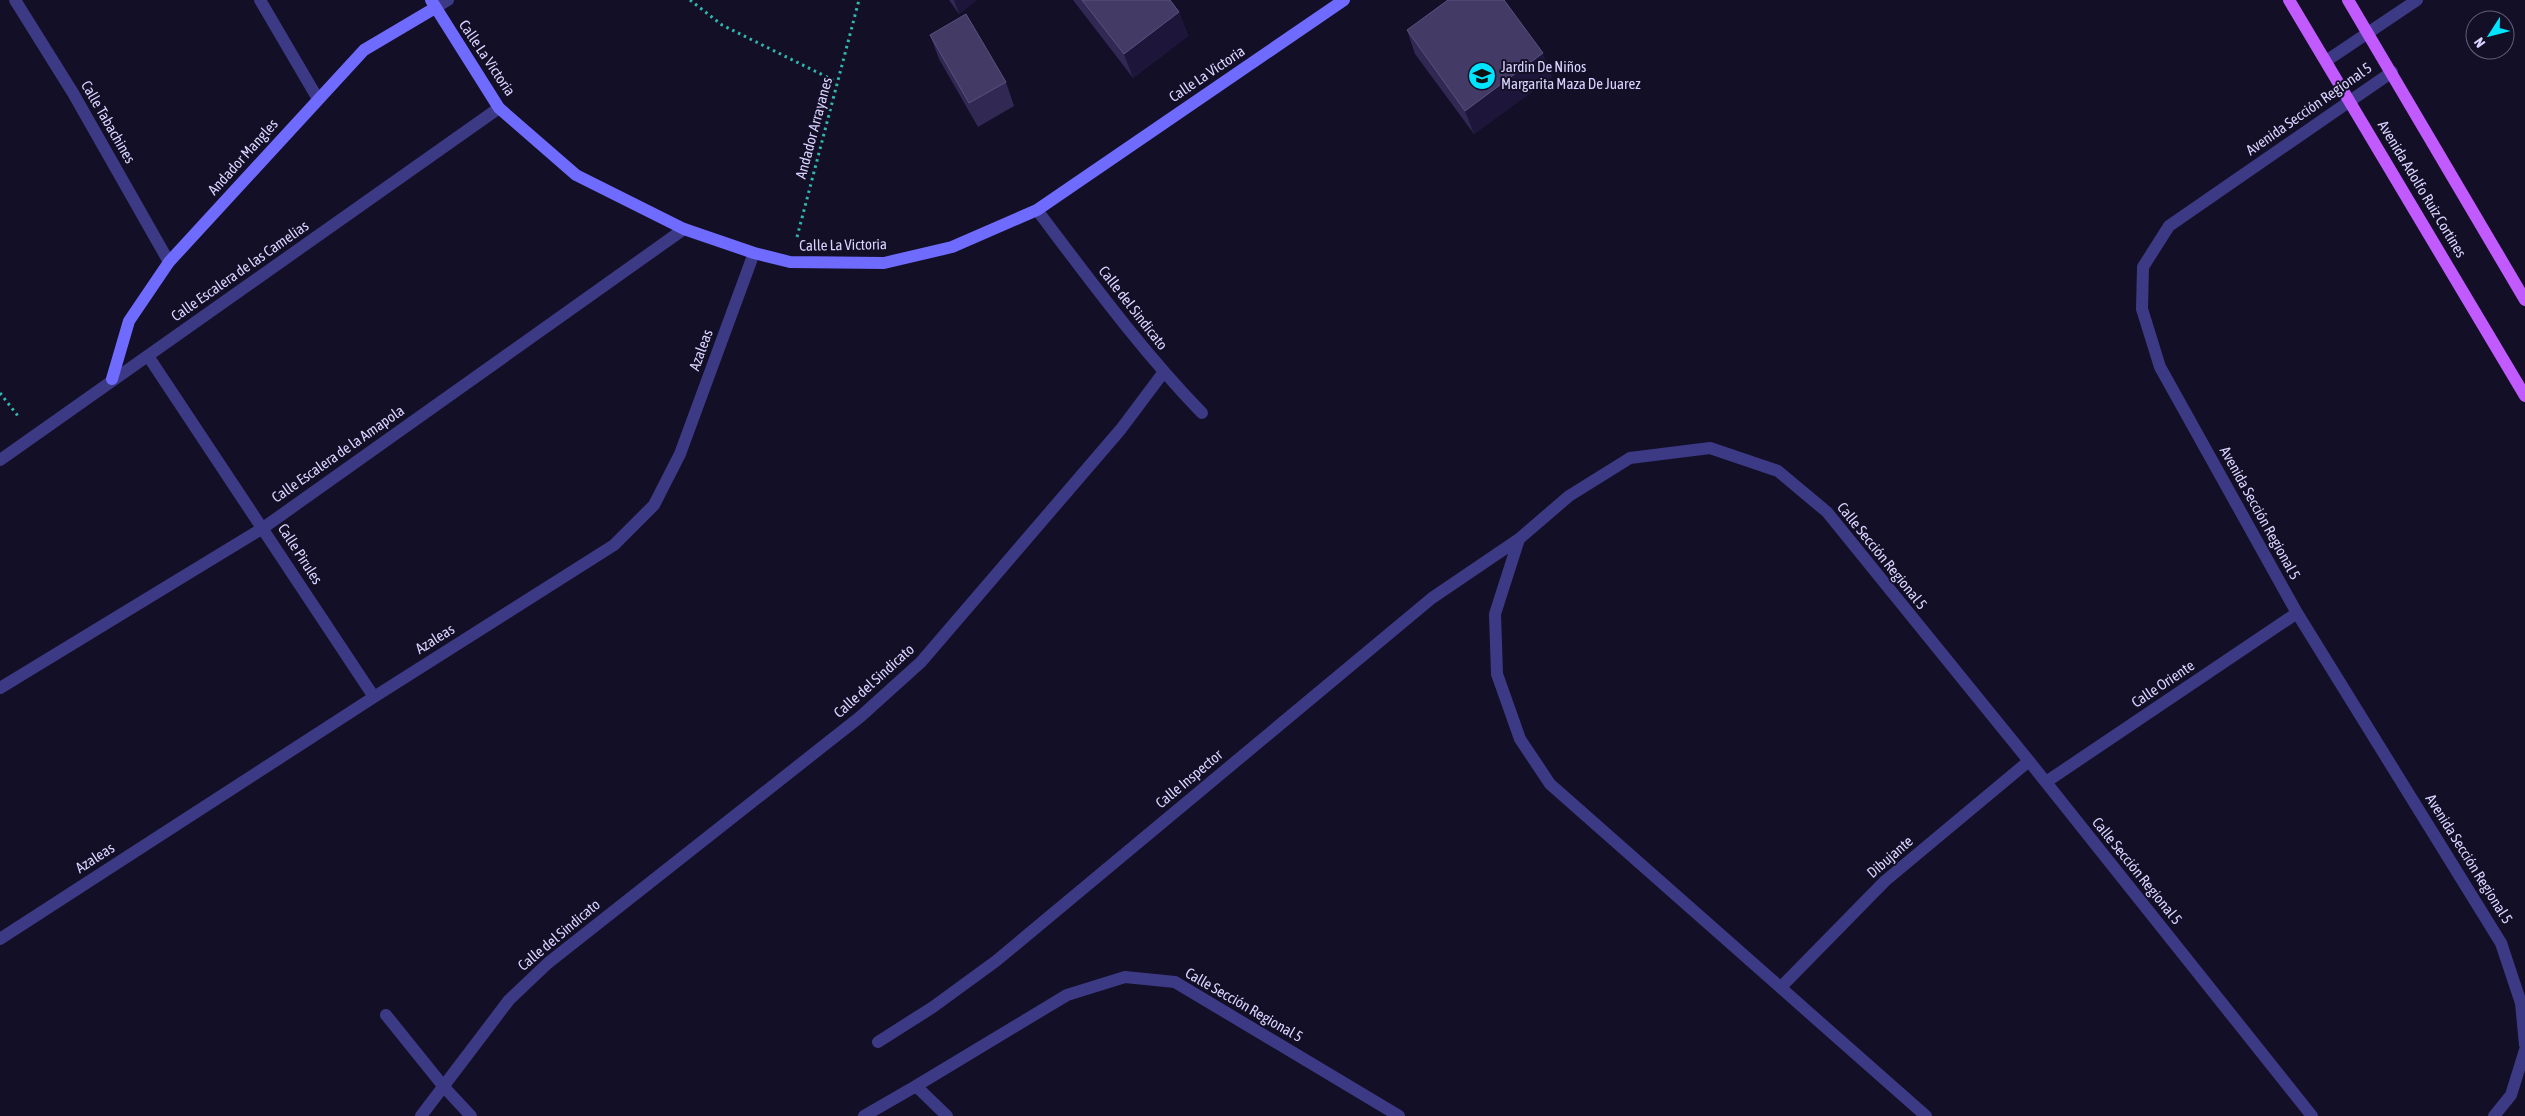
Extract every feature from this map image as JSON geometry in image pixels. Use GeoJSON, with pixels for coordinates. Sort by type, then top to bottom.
{"type":"FeatureCollection","features":[{"type":"Feature","properties":{"kind":"main road","name":"Avenida Adolfo Ruiz Cortines"},"geometry":{"type":"LineString","coordinates":[[2289,0],[2350,99],[2525,396]]}},
{"type":"Feature","properties":{"kind":"main road"},"geometry":{"type":"LineString","coordinates":[[2348,0],[2525,300]]}},
{"type":"Feature","properties":{"kind":"street","name":"Calle Tabachines"},"geometry":{"type":"LineString","coordinates":[[15,0],[73,93],[169,262]]}},
{"type":"Feature","properties":{"kind":"street"},"geometry":{"type":"LineString","coordinates":[[260,0],[318,99]]}},
{"type":"Feature","properties":{"kind":"street","name":"Andador Mangles"},"geometry":{"type":"LineString","coordinates":[[112,379],[129,321],[169,262],[364,50],[433,4],[448,0]]}},
{"type":"Feature","properties":{"kind":"street","name":"Calle La Victoria"},"geometry":{"type":"LineString","coordinates":[[433,4],[499,108],[576,176],[684,229],[754,254],[790,262],[884,263],[952,247],[1038,210],[1344,0]]}},
{"type":"Feature","properties":{"kind":"street"},"geometry":{"type":"LineString","coordinates":[[2326,61],[2418,0]]}},
{"type":"Feature","properties":{"kind":"street","name":"Avenida Sección Regional 5"},"geometry":{"type":"LineString","coordinates":[[2392,72],[2350,99],[2169,226],[2143,267],[2142,309],[2160,367],[2297,612],[2501,943],[2521,1003],[2525,1045]]}},
{"type":"Feature","properties":{"kind":"street","name":"Calle Escalera de las Camelias"},"geometry":{"type":"LineString","coordinates":[[0,460],[112,379],[148,356],[499,108]]}},
{"type":"Feature","properties":{"kind":"street","name":"Calle del Sindicato"},"geometry":{"type":"LineString","coordinates":[[421,1116],[509,1000],[548,963],[860,718],[921,662],[1122,429],[1163,373],[1038,210]]}},
{"type":"Feature","properties":{"kind":"street","name":"Calle Escalera de la Amapola"},"geometry":{"type":"LineString","coordinates":[[0,688],[263,528],[684,229]]}},
{"type":"Feature","properties":{"kind":"street","name":"Azaleas"},"geometry":{"type":"LineString","coordinates":[[0,939],[374,697],[614,545],[654,506],[680,454],[754,254]]}},
{"type":"Feature","properties":{"kind":"street","name":"Calle Pirules"},"geometry":{"type":"LineString","coordinates":[[148,356],[374,697]]}},
{"type":"Feature","properties":{"kind":"street"},"geometry":{"type":"LineString","coordinates":[[1163,373],[1202,413]]}},
{"type":"Feature","properties":{"kind":"street","name":"Calle Sección Regional 5"},"geometry":{"type":"LineString","coordinates":[[1519,539],[1569,496],[1630,458],[1710,448],[1778,471],[1827,512],[2046,782],[2312,1116]]}},
{"type":"Feature","properties":{"kind":"street"},"geometry":{"type":"LineString","coordinates":[[1519,539],[1495,614],[1497,674],[1520,739],[1550,784],[1926,1116]]}},
{"type":"Feature","properties":{"kind":"street","name":"Calle Inspector"},"geometry":{"type":"LineString","coordinates":[[878,1042],[932,1007],[996,961],[1432,598],[1519,539]]}},
{"type":"Feature","properties":{"kind":"street","name":"Calle Oriente"},"geometry":{"type":"LineString","coordinates":[[2046,782],[2297,612]]}},
{"type":"Feature","properties":{"kind":"street","name":"Dibujante"},"geometry":{"type":"LineString","coordinates":[[1781,988],[1885,881],[2029,761]]}},
{"type":"Feature","properties":{"kind":"street","name":"Calle Sección Regional 5"},"geometry":{"type":"LineString","coordinates":[[864,1116],[1068,995],[1125,977],[1175,982],[1399,1116]]}},
{"type":"Feature","properties":{"kind":"street"},"geometry":{"type":"LineString","coordinates":[[386,1015],[444,1088],[471,1116]]}},
{"type":"Feature","properties":{"kind":"street"},"geometry":{"type":"LineString","coordinates":[[2494,1116],[2511,1095],[2525,1050]]}},
{"type":"Feature","properties":{"kind":"street"},"geometry":{"type":"LineString","coordinates":[[916,1086],[947,1116]]}},
{"type":"Feature","properties":{"kind":"path"},"geometry":{"type":"LineString","coordinates":[[690,0],[722,25],[837,82]]}},
{"type":"Feature","properties":{"kind":"path","name":"Andador Arrayanes"},"geometry":{"type":"LineString","coordinates":[[790,262],[859,0]]}},
{"type":"Feature","properties":{"kind":"building"},"geometry":{"type":"Polygon","coordinates":[[[1082,0],[1170,0],[1179,12],[1124,54],[1082,0]]]}},
{"type":"Feature","properties":{"kind":"building"},"geometry":{"type":"Polygon","coordinates":[[[1448,0],[1504,0],[1543,53],[1465,111],[1407,30],[1448,0]]]}},
{"type":"Feature","properties":{"kind":"building"},"geometry":{"type":"Polygon","coordinates":[[[966,14],[1006,82],[969,103],[930,35],[966,14]]]}},
{"type":"Feature","properties":{"kind":"place","name":"Jardin De Niños Margarita Maza De Juarez"},"geometry":{"type":"Point","coordinates":[1482,76]}}]}
